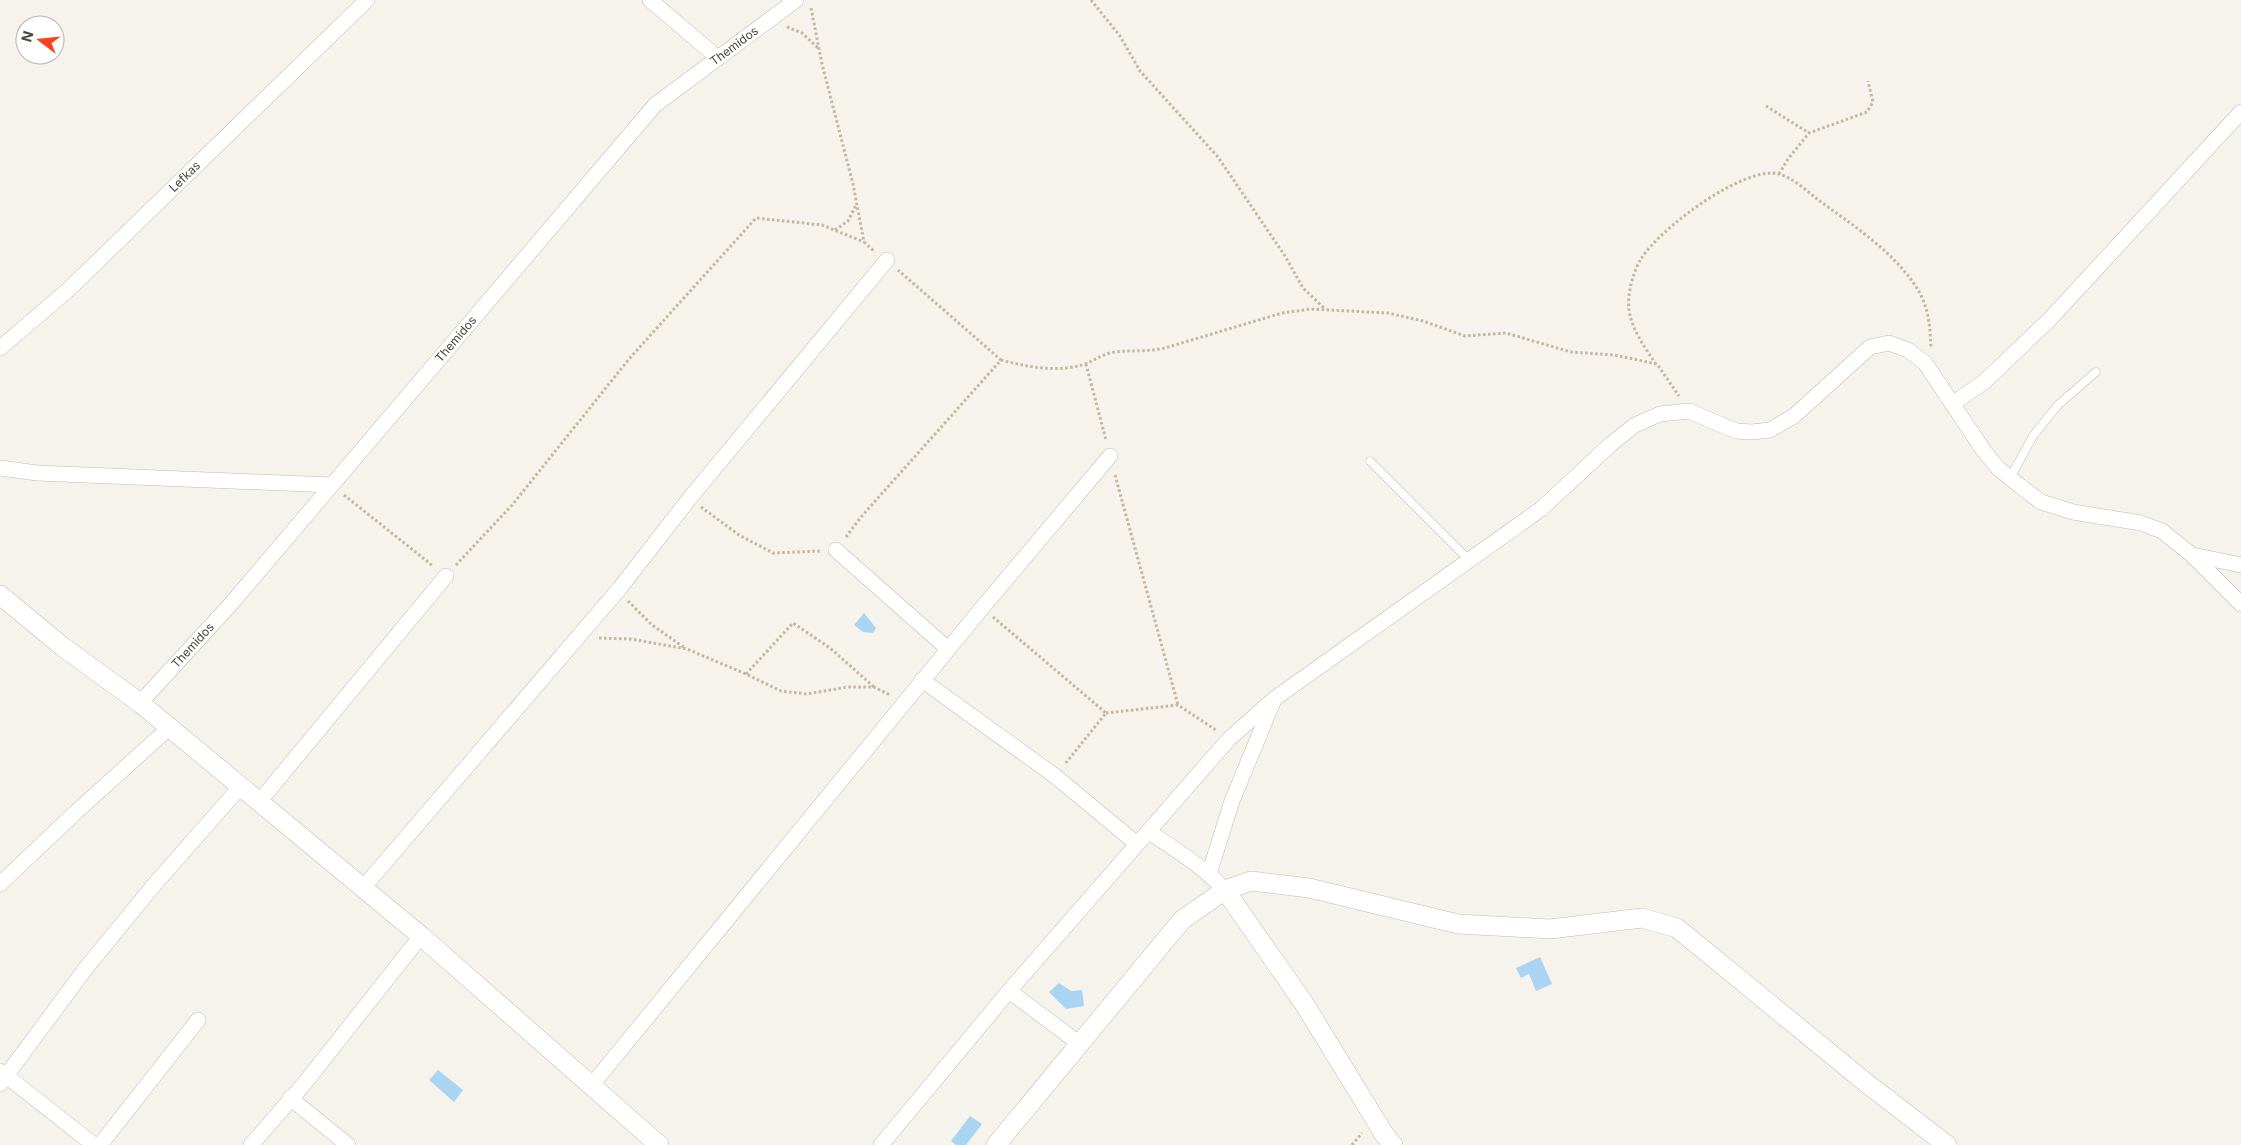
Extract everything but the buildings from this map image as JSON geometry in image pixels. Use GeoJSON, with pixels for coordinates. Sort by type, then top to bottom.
{"type":"FeatureCollection","features":[{"type":"Feature","properties":{"kind":"street","name":"Lefkas"},"geometry":{"type":"LineString","coordinates":[[0,348],[68,290],[367,0]]}},
{"type":"Feature","properties":{"kind":"street"},"geometry":{"type":"LineString","coordinates":[[650,0],[718,58]]}},
{"type":"Feature","properties":{"kind":"street","name":"Themidos"},"geometry":{"type":"LineString","coordinates":[[140,703],[230,605],[655,105],[796,0]]}},
{"type":"Feature","properties":{"kind":"street"},"geometry":{"type":"LineString","coordinates":[[1952,404],[1984,382],[2050,319],[2241,112]]}},
{"type":"Feature","properties":{"kind":"street"},"geometry":{"type":"LineString","coordinates":[[362,889],[620,588],[689,498],[887,260]]}},
{"type":"Feature","properties":{"kind":"street"},"geometry":{"type":"LineString","coordinates":[[882,1145],[1009,991],[1229,739],[1274,699],[1541,510],[1610,445],[1635,425],[1660,414],[1688,411],[1736,431],[1770,430],[1794,416],[1870,348],[1889,343],[1908,350],[1925,363],[1984,451],[1998,468],[2041,502],[2073,512],[2141,523],[2162,531],[2192,554],[2241,604]]}},
{"type":"Feature","properties":{"kind":"street"},"geometry":{"type":"LineString","coordinates":[[591,1086],[906,702],[948,648],[1110,456]]}},
{"type":"Feature","properties":{"kind":"street"},"geometry":{"type":"LineString","coordinates":[[0,468],[37,473],[331,486]]}},
{"type":"Feature","properties":{"kind":"street"},"geometry":{"type":"LineString","coordinates":[[836,550],[948,648]]}},
{"type":"Feature","properties":{"kind":"street"},"geometry":{"type":"LineString","coordinates":[[2192,554],[2241,565]]}},
{"type":"Feature","properties":{"kind":"street"},"geometry":{"type":"LineString","coordinates":[[259,802],[446,576]]}},
{"type":"Feature","properties":{"kind":"street"},"geometry":{"type":"LineString","coordinates":[[0,595],[63,647],[140,703],[421,936],[659,1145]]}},
{"type":"Feature","properties":{"kind":"street"},"geometry":{"type":"LineString","coordinates":[[922,680],[1055,776],[1138,844]]}},
{"type":"Feature","properties":{"kind":"street"},"geometry":{"type":"LineString","coordinates":[[1209,874],[1232,801],[1274,699]]}},
{"type":"Feature","properties":{"kind":"street"},"geometry":{"type":"LineString","coordinates":[[0,884],[169,728]]}},
{"type":"Feature","properties":{"kind":"street"},"geometry":{"type":"LineString","coordinates":[[94,1145],[2,1077],[86,968],[154,885],[241,786]]}},
{"type":"Feature","properties":{"kind":"street"},"geometry":{"type":"LineString","coordinates":[[1149,832],[1209,874],[1225,890],[1305,1005],[1384,1134],[1393,1145]]}},
{"type":"Feature","properties":{"kind":"street"},"geometry":{"type":"LineString","coordinates":[[996,1145],[1182,920],[1225,890],[1251,881],[1309,888],[1458,924],[1550,929],[1642,918],[1677,928],[1865,1082],[1947,1145]]}},
{"type":"Feature","properties":{"kind":"street"},"geometry":{"type":"LineString","coordinates":[[251,1145],[421,936]]}},
{"type":"Feature","properties":{"kind":"street"},"geometry":{"type":"LineString","coordinates":[[1009,991],[1080,1044]]}},
{"type":"Feature","properties":{"kind":"street"},"geometry":{"type":"LineString","coordinates":[[100,1145],[198,1020]]}},
{"type":"Feature","properties":{"kind":"street"},"geometry":{"type":"LineString","coordinates":[[290,1098],[348,1145]]}},
{"type":"Feature","properties":{"kind":"lane"},"geometry":{"type":"LineString","coordinates":[[2010,478],[2032,436],[2058,405],[2096,372]]}},
{"type":"Feature","properties":{"kind":"lane"},"geometry":{"type":"LineString","coordinates":[[1370,461],[1470,560]]}},
{"type":"Feature","properties":{"kind":"path"},"geometry":{"type":"LineString","coordinates":[[810,0],[818,49],[857,204],[864,242]]}},
{"type":"Feature","properties":{"kind":"path"},"geometry":{"type":"LineString","coordinates":[[1091,0],[1120,36],[1140,71],[1194,128],[1218,157],[1285,256],[1303,288],[1326,310]]}},
{"type":"Feature","properties":{"kind":"path"},"geometry":{"type":"LineString","coordinates":[[760,26],[785,26],[802,34],[818,49]]}},
{"type":"Feature","properties":{"kind":"path"},"geometry":{"type":"LineString","coordinates":[[1779,174],[1809,133],[1867,112],[1874,102],[1868,81]]}},
{"type":"Feature","properties":{"kind":"path"},"geometry":{"type":"LineString","coordinates":[[1766,106],[1809,133]]}},
{"type":"Feature","properties":{"kind":"path"},"geometry":{"type":"LineString","coordinates":[[1688,411],[1639,339],[1629,310],[1631,284],[1641,259],[1661,235],[1708,199],[1757,174],[1779,174],[1794,182],[1857,228],[1899,265],[1918,290],[1929,317],[1933,375]]}},
{"type":"Feature","properties":{"kind":"path"},"geometry":{"type":"LineString","coordinates":[[835,230],[848,221],[857,204]]}},
{"type":"Feature","properties":{"kind":"path"},"geometry":{"type":"LineString","coordinates":[[331,486],[446,576],[513,504],[629,359],[756,218],[822,225],[864,242],[1000,360],[1049,369],[1086,364],[1097,357],[1114,352],[1146,352],[1165,348],[1282,313],[1311,309],[1388,313],[1423,321],[1465,336],[1506,333],[1570,352],[1614,355],[1656,364]]}},
{"type":"Feature","properties":{"kind":"path"},"geometry":{"type":"LineString","coordinates":[[689,498],[739,535],[773,553],[836,550],[861,517],[1000,360]]}},
{"type":"Feature","properties":{"kind":"path"},"geometry":{"type":"LineString","coordinates":[[1086,364],[1178,705]]}},
{"type":"Feature","properties":{"kind":"path"},"geometry":{"type":"LineString","coordinates":[[620,588],[629,603],[652,625],[687,649],[780,691],[807,694],[847,687],[874,687]]}},
{"type":"Feature","properties":{"kind":"path"},"geometry":{"type":"LineString","coordinates":[[982,608],[1106,713]]}},
{"type":"Feature","properties":{"kind":"path"},"geometry":{"type":"LineString","coordinates":[[746,674],[793,623],[830,648],[874,687],[906,702]]}},
{"type":"Feature","properties":{"kind":"path"},"geometry":{"type":"LineString","coordinates":[[578,638],[631,639],[687,649]]}},
{"type":"Feature","properties":{"kind":"path"},"geometry":{"type":"LineString","coordinates":[[1055,776],[1106,713],[1178,705],[1229,739]]}},
{"type":"Feature","properties":{"kind":"water"},"geometry":{"type":"Polygon","coordinates":[[[864,613],[876,628],[873,633],[863,632],[854,625],[864,613]]]}},
{"type":"Feature","properties":{"kind":"water"},"geometry":{"type":"Polygon","coordinates":[[[1540,957],[1552,984],[1536,991],[1529,974],[1521,978],[1516,968],[1540,957]]]}},
{"type":"Feature","properties":{"kind":"water"},"geometry":{"type":"Polygon","coordinates":[[[1059,983],[1071,991],[1082,990],[1084,1006],[1066,1009],[1049,992],[1059,983]]]}},
{"type":"Feature","properties":{"kind":"water"},"geometry":{"type":"Polygon","coordinates":[[[438,1070],[463,1090],[454,1102],[429,1080],[438,1070]]]}},
{"type":"Feature","properties":{"kind":"water"},"geometry":{"type":"Polygon","coordinates":[[[970,1116],[982,1124],[966,1145],[956,1145],[951,1141],[970,1116]]]}}]}
